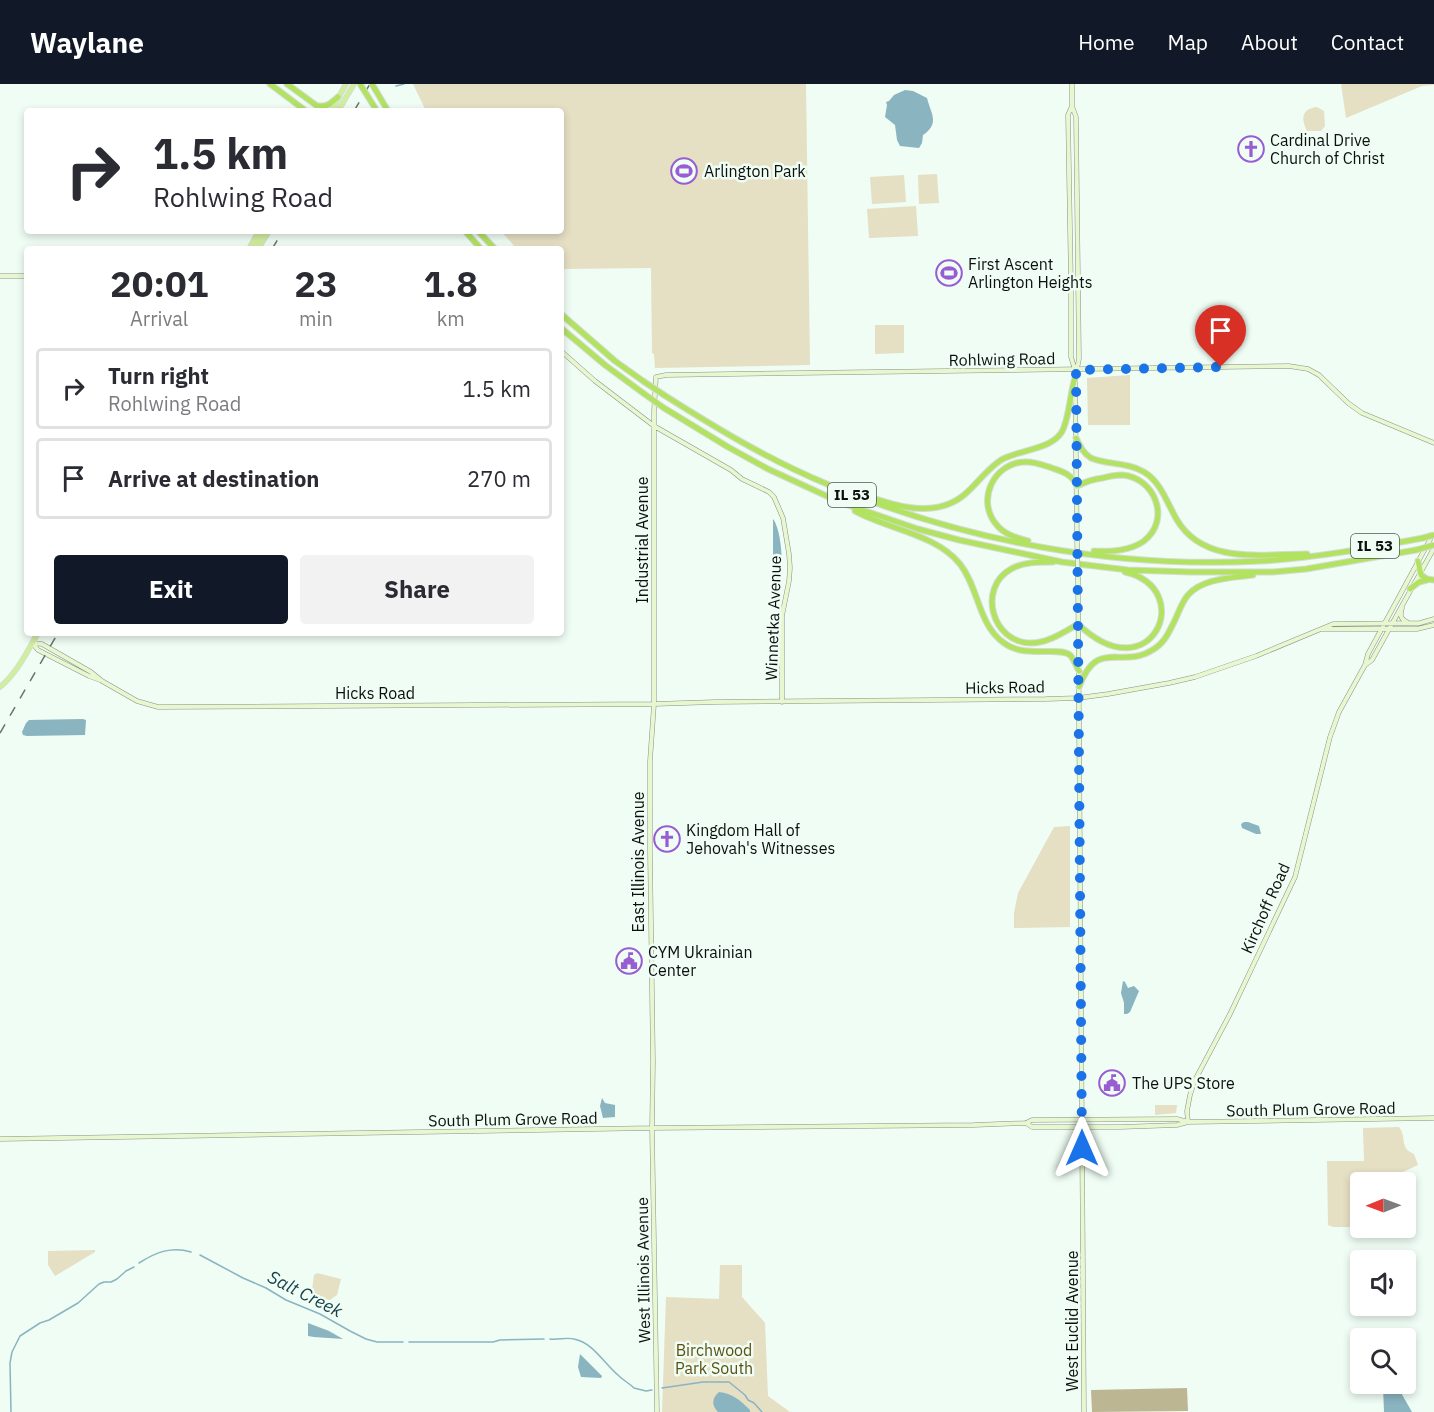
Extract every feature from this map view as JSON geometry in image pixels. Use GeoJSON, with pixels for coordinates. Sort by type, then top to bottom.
{"type":"FeatureCollection","features":[{"type":"Feature","properties":{"kind":"highway"},"geometry":{"type":"LineString","coordinates":[[270,84],[302,108]]}},
{"type":"Feature","properties":{"kind":"highway"},"geometry":{"type":"LineString","coordinates":[[287,84],[321,108]]}},
{"type":"Feature","properties":{"kind":"highway"},"geometry":{"type":"LineString","coordinates":[[360,84],[375,108]]}},
{"type":"Feature","properties":{"kind":"highway"},"geometry":{"type":"LineString","coordinates":[[372,84],[386,108]]}},
{"type":"Feature","properties":{"kind":"highway"},"geometry":{"type":"LineString","coordinates":[[318,105],[325,106],[339,97]]}},
{"type":"Feature","properties":{"kind":"highway"},"geometry":{"type":"LineString","coordinates":[[468,234],[478,246]]}},
{"type":"Feature","properties":{"kind":"highway"},"geometry":{"type":"LineString","coordinates":[[481,234],[492,246]]}},
{"type":"Feature","properties":{"kind":"highway","name":"IL 53"},"geometry":{"type":"LineString","coordinates":[[564,317],[615,361],[733,438],[825,484],[939,524],[1058,550],[1126,558],[1190,562],[1260,561],[1327,554],[1423,538],[1434,534]]}},
{"type":"Feature","properties":{"kind":"highway","name":"IL 53"},"geometry":{"type":"LineString","coordinates":[[564,331],[664,408],[768,469],[842,503],[918,529],[959,540],[1062,562],[1128,570],[1191,572],[1273,572],[1306,569],[1434,547]]}},
{"type":"Feature","properties":{"kind":"highway"},"geometry":{"type":"LineString","coordinates":[[825,484],[841,486],[903,507],[930,508],[951,503],[966,494],[1001,460],[1050,443],[1061,435],[1065,427],[1070,393],[1075,378]]}},
{"type":"Feature","properties":{"kind":"highway"},"geometry":{"type":"LineString","coordinates":[[1076,438],[1082,451],[1091,458],[1133,467],[1153,479],[1178,521],[1202,545],[1239,554],[1327,554]]}},
{"type":"Feature","properties":{"kind":"highway"},"geometry":{"type":"LineString","coordinates":[[1058,550],[1010,535],[994,522],[989,510],[990,488],[995,478],[1003,470],[1015,463],[1036,463],[1066,473],[1077,486],[1117,475],[1134,477],[1150,489],[1158,510],[1157,521],[1153,531],[1145,540],[1134,546],[1115,551],[1072,552]]}},
{"type":"Feature","properties":{"kind":"highway"},"geometry":{"type":"LineString","coordinates":[[842,503],[861,514],[948,551],[969,576],[989,627],[996,637],[1009,647],[1020,651],[1067,653],[1079,671]]}},
{"type":"Feature","properties":{"kind":"highway"},"geometry":{"type":"LineString","coordinates":[[1418,561],[1422,576],[1431,580]]}},
{"type":"Feature","properties":{"kind":"highway"},"geometry":{"type":"LineString","coordinates":[[1062,562],[1017,566],[1000,578],[992,594],[992,610],[998,625],[1004,632],[1023,642],[1043,641],[1078,624],[1111,646],[1133,648],[1143,644],[1157,630],[1161,616],[1159,598],[1152,587],[1130,573],[1103,567]]}},
{"type":"Feature","properties":{"kind":"highway"},"geometry":{"type":"LineString","coordinates":[[1079,687],[1088,668],[1098,660],[1127,658],[1154,650],[1164,640],[1187,596],[1199,587],[1215,580],[1273,572]]}},
{"type":"Feature","properties":{"kind":"highway"},"geometry":{"type":"LineString","coordinates":[[1410,589],[1419,582],[1431,580]]}},
{"type":"Feature","properties":{"kind":"main road"},"geometry":{"type":"LineString","coordinates":[[333,108],[346,84]]}},
{"type":"Feature","properties":{"kind":"main road"},"geometry":{"type":"LineString","coordinates":[[340,108],[354,84]]}},
{"type":"Feature","properties":{"kind":"main road"},"geometry":{"type":"LineString","coordinates":[[1072,84],[1072,106],[1076,117],[1078,359],[1076,370]]}},
{"type":"Feature","properties":{"kind":"main road"},"geometry":{"type":"LineString","coordinates":[[1072,106],[1068,115],[1071,357],[1076,370]]}},
{"type":"Feature","properties":{"kind":"main road"},"geometry":{"type":"LineString","coordinates":[[0,276],[24,276]]}},
{"type":"Feature","properties":{"kind":"main road"},"geometry":{"type":"LineString","coordinates":[[564,354],[595,381],[654,426]]}},
{"type":"Feature","properties":{"kind":"main road","name":"Rohlwing Road"},"geometry":{"type":"LineString","coordinates":[[656,377],[856,372],[1301,367],[1319,375],[1362,413],[1434,443]]}},
{"type":"Feature","properties":{"kind":"main road","name":"West Euclid Avenue"},"geometry":{"type":"LineString","coordinates":[[1076,370],[1084,1412]]}},
{"type":"Feature","properties":{"kind":"main road","name":"Industrial Avenue"},"geometry":{"type":"LineString","coordinates":[[654,704],[656,377]]}},
{"type":"Feature","properties":{"kind":"main road","name":"Winnetka Avenue"},"geometry":{"type":"LineString","coordinates":[[654,426],[774,497],[783,518],[790,568],[782,616],[782,702]]}},
{"type":"Feature","properties":{"kind":"main road","name":"Kirchoff Road"},"geometry":{"type":"LineString","coordinates":[[1188,1122],[1187,1111],[1195,1080],[1230,1014],[1295,877],[1330,737],[1339,712],[1365,665],[1373,644],[1434,534]]}},
{"type":"Feature","properties":{"kind":"main road","name":"Kirchoff Road"},"geometry":{"type":"LineString","coordinates":[[1365,665],[1372,660],[1434,547]]}},
{"type":"Feature","properties":{"kind":"main road"},"geometry":{"type":"LineString","coordinates":[[1403,602],[1401,616],[1410,623]]}},
{"type":"Feature","properties":{"kind":"main road"},"geometry":{"type":"LineString","coordinates":[[1321,629],[1333,624],[1410,623],[1434,619]]}},
{"type":"Feature","properties":{"kind":"main road"},"geometry":{"type":"LineString","coordinates":[[1321,629],[1389,630],[1417,629],[1434,625]]}},
{"type":"Feature","properties":{"kind":"main road","name":"Hicks Road"},"geometry":{"type":"LineString","coordinates":[[32,643],[38,650],[137,701],[158,707],[654,704],[1078,698],[1139,689],[1195,677],[1256,656],[1321,629]]}},
{"type":"Feature","properties":{"kind":"main road"},"geometry":{"type":"LineString","coordinates":[[1365,630],[1372,634],[1373,644]]}},
{"type":"Feature","properties":{"kind":"main road"},"geometry":{"type":"LineString","coordinates":[[0,687],[9,679],[36,636]]}},
{"type":"Feature","properties":{"kind":"main road","name":"East Illinois Avenue"},"geometry":{"type":"LineString","coordinates":[[652,1128],[650,761],[654,704]]}},
{"type":"Feature","properties":{"kind":"main road","name":"South Plum Grove Road"},"geometry":{"type":"LineString","coordinates":[[0,1139],[652,1128],[1026,1124],[1032,1127],[1082,1127],[1177,1125],[1188,1122],[1434,1118]]}},
{"type":"Feature","properties":{"kind":"main road","name":"South Plum Grove Road"},"geometry":{"type":"LineString","coordinates":[[1026,1124],[1032,1120],[1082,1119],[1177,1119],[1188,1122]]}},
{"type":"Feature","properties":{"kind":"main road","name":"West Illinois Avenue"},"geometry":{"type":"LineString","coordinates":[[652,1128],[657,1412]]}},
{"type":"Feature","properties":{"kind":"green space","name":"Arlington Park"},"geometry":{"type":"Polygon","coordinates":[[[413,84],[806,84],[810,365],[655,368],[652,353],[651,268],[564,269],[564,246],[514,246],[504,234],[564,234],[564,108],[425,108],[413,84]]]}},
{"type":"Feature","properties":{"kind":"green space"},"geometry":{"type":"Polygon","coordinates":[[[1341,84],[1434,85],[1422,86],[1346,118],[1341,84]]]}},
{"type":"Feature","properties":{"kind":"green space"},"geometry":{"type":"Polygon","coordinates":[[[1317,107],[1324,111],[1325,126],[1321,131],[1307,131],[1303,119],[1305,112],[1317,107]]]}},
{"type":"Feature","properties":{"kind":"green space"},"geometry":{"type":"Polygon","coordinates":[[[937,174],[939,203],[919,204],[918,175],[937,174]]]}},
{"type":"Feature","properties":{"kind":"green space"},"geometry":{"type":"Polygon","coordinates":[[[904,175],[906,202],[872,204],[870,177],[904,175]]]}},
{"type":"Feature","properties":{"kind":"green space"},"geometry":{"type":"Polygon","coordinates":[[[916,206],[918,236],[869,238],[867,209],[916,206]]]}},
{"type":"Feature","properties":{"kind":"green space"},"geometry":{"type":"Polygon","coordinates":[[[875,325],[904,325],[904,353],[875,354],[875,325]]]}},
{"type":"Feature","properties":{"kind":"green space"},"geometry":{"type":"Polygon","coordinates":[[[1130,375],[1130,425],[1088,425],[1087,378],[1130,375]]]}},
{"type":"Feature","properties":{"kind":"green space"},"geometry":{"type":"Polygon","coordinates":[[[1070,826],[1070,927],[1014,928],[1018,893],[1054,827],[1070,826]]]}},
{"type":"Feature","properties":{"kind":"green space"},"geometry":{"type":"Polygon","coordinates":[[[1155,1105],[1177,1105],[1176,1113],[1155,1115],[1155,1105]]]}},
{"type":"Feature","properties":{"kind":"green space"},"geometry":{"type":"Polygon","coordinates":[[[1399,1127],[1406,1149],[1414,1154],[1418,1165],[1403,1172],[1350,1172],[1350,1227],[1333,1227],[1328,1225],[1327,1161],[1364,1161],[1363,1128],[1399,1127]]]}},
{"type":"Feature","properties":{"kind":"green space"},"geometry":{"type":"Polygon","coordinates":[[[95,1250],[55,1276],[48,1265],[48,1251],[95,1250]]]}},
{"type":"Feature","properties":{"kind":"green space","name":"Birchwood Park South"},"geometry":{"type":"Polygon","coordinates":[[[720,1265],[742,1265],[742,1297],[765,1323],[768,1396],[790,1412],[662,1412],[666,1297],[719,1299],[720,1265]]]}},
{"type":"Feature","properties":{"kind":"green space"},"geometry":{"type":"Polygon","coordinates":[[[317,1273],[341,1279],[337,1295],[330,1300],[311,1297],[314,1275],[317,1273]]]}},
{"type":"Feature","properties":{"kind":"shaded area"},"geometry":{"type":"Polygon","coordinates":[[[1187,1388],[1188,1411],[1092,1412],[1091,1390],[1187,1388]]]}},
{"type":"Feature","properties":{"kind":"water"},"geometry":{"type":"Polygon","coordinates":[[[905,90],[927,98],[933,118],[931,126],[923,135],[919,148],[900,146],[895,125],[885,117],[886,102],[905,90]]]}},
{"type":"Feature","properties":{"kind":"water"},"geometry":{"type":"Polygon","coordinates":[[[773,519],[777,526],[782,562],[782,575],[775,605],[773,602],[773,519]]]}},
{"type":"Feature","properties":{"kind":"water"},"geometry":{"type":"Polygon","coordinates":[[[29,720],[86,720],[85,735],[27,736],[22,732],[29,720]]]}},
{"type":"Feature","properties":{"kind":"water"},"geometry":{"type":"Polygon","coordinates":[[[1244,822],[1259,826],[1261,834],[1242,828],[1241,824],[1244,822]]]}},
{"type":"Feature","properties":{"kind":"water"},"geometry":{"type":"Polygon","coordinates":[[[1123,981],[1128,988],[1134,986],[1139,991],[1127,1014],[1124,1014],[1121,993],[1123,981]]]}},
{"type":"Feature","properties":{"kind":"water"},"geometry":{"type":"Polygon","coordinates":[[[602,1098],[605,1103],[615,1105],[615,1117],[603,1118],[600,1106],[602,1098]]]}},
{"type":"Feature","properties":{"kind":"water"},"geometry":{"type":"Polygon","coordinates":[[[308,1323],[329,1331],[343,1339],[308,1336],[308,1323]]]}},
{"type":"Feature","properties":{"kind":"water"},"geometry":{"type":"Polygon","coordinates":[[[580,1354],[602,1376],[601,1378],[581,1377],[578,1367],[580,1354]]]}},
{"type":"Feature","properties":{"kind":"water"},"geometry":{"type":"Polygon","coordinates":[[[719,1392],[736,1398],[750,1412],[718,1412],[713,1402],[719,1392]]]}},
{"type":"Feature","properties":{"kind":"water"},"geometry":{"type":"Polygon","coordinates":[[[1383,1394],[1402,1394],[1412,1412],[1384,1412],[1383,1394]]]}},
{"type":"Feature","properties":{"kind":"waterway"},"geometry":{"type":"LineString","coordinates":[[396,86],[404,84]]}},
{"type":"Feature","properties":{"kind":"waterway","name":"Salt Creek"},"geometry":{"type":"LineString","coordinates":[[139,1263],[164,1251],[191,1252]]}},
{"type":"Feature","properties":{"kind":"waterway","name":"Salt Creek"},"geometry":{"type":"LineString","coordinates":[[200,1255],[366,1339],[377,1342],[403,1342]]}},
{"type":"Feature","properties":{"kind":"waterway","name":"Salt Creek"},"geometry":{"type":"LineString","coordinates":[[11,1412],[10,1363],[12,1352],[20,1336],[78,1303],[99,1284],[111,1282],[134,1267]]}},
{"type":"Feature","properties":{"kind":"waterway","name":"Salt Creek"},"geometry":{"type":"LineString","coordinates":[[550,1339],[571,1338],[581,1341],[593,1349],[634,1388],[652,1390]]}},
{"type":"Feature","properties":{"kind":"waterway","name":"Salt Creek"},"geometry":{"type":"LineString","coordinates":[[409,1342],[493,1342],[544,1339]]}},
{"type":"Feature","properties":{"kind":"waterway","name":"Salt Creek"},"geometry":{"type":"LineString","coordinates":[[662,1388],[703,1382],[729,1382],[762,1412]]}},
{"type":"Feature","properties":{"kind":"railway"},"geometry":{"type":"LineString","coordinates":[[356,108],[370,84]]}},
{"type":"Feature","properties":{"kind":"railway"},"geometry":{"type":"LineString","coordinates":[[274,246],[281,234]]}},
{"type":"Feature","properties":{"kind":"railway"},"geometry":{"type":"LineString","coordinates":[[0,733],[56,636]]}},
{"type":"Feature","properties":{"kind":"place","name":"Cardinal Drive Church of Christ"},"geometry":{"type":"Point","coordinates":[1251,149]}},
{"type":"Feature","properties":{"kind":"place","name":"Arlington Park"},"geometry":{"type":"Point","coordinates":[684,171]}},
{"type":"Feature","properties":{"kind":"place","name":"First Ascent Arlington Heights"},"geometry":{"type":"Point","coordinates":[949,273]}},
{"type":"Feature","properties":{"kind":"place","name":"Kingdom Hall of Jehovah's Witnesses"},"geometry":{"type":"Point","coordinates":[667,839]}},
{"type":"Feature","properties":{"kind":"place","name":"CYM Ukrainian Center"},"geometry":{"type":"Point","coordinates":[629,961]}},
{"type":"Feature","properties":{"kind":"place","name":"The UPS Store"},"geometry":{"type":"Point","coordinates":[1112,1083]}},
{"type":"Feature","properties":{"kind":"route"},"geometry":{"type":"LineString","coordinates":[[1082,1148],[1076,370],[1221,367]]}}]}
